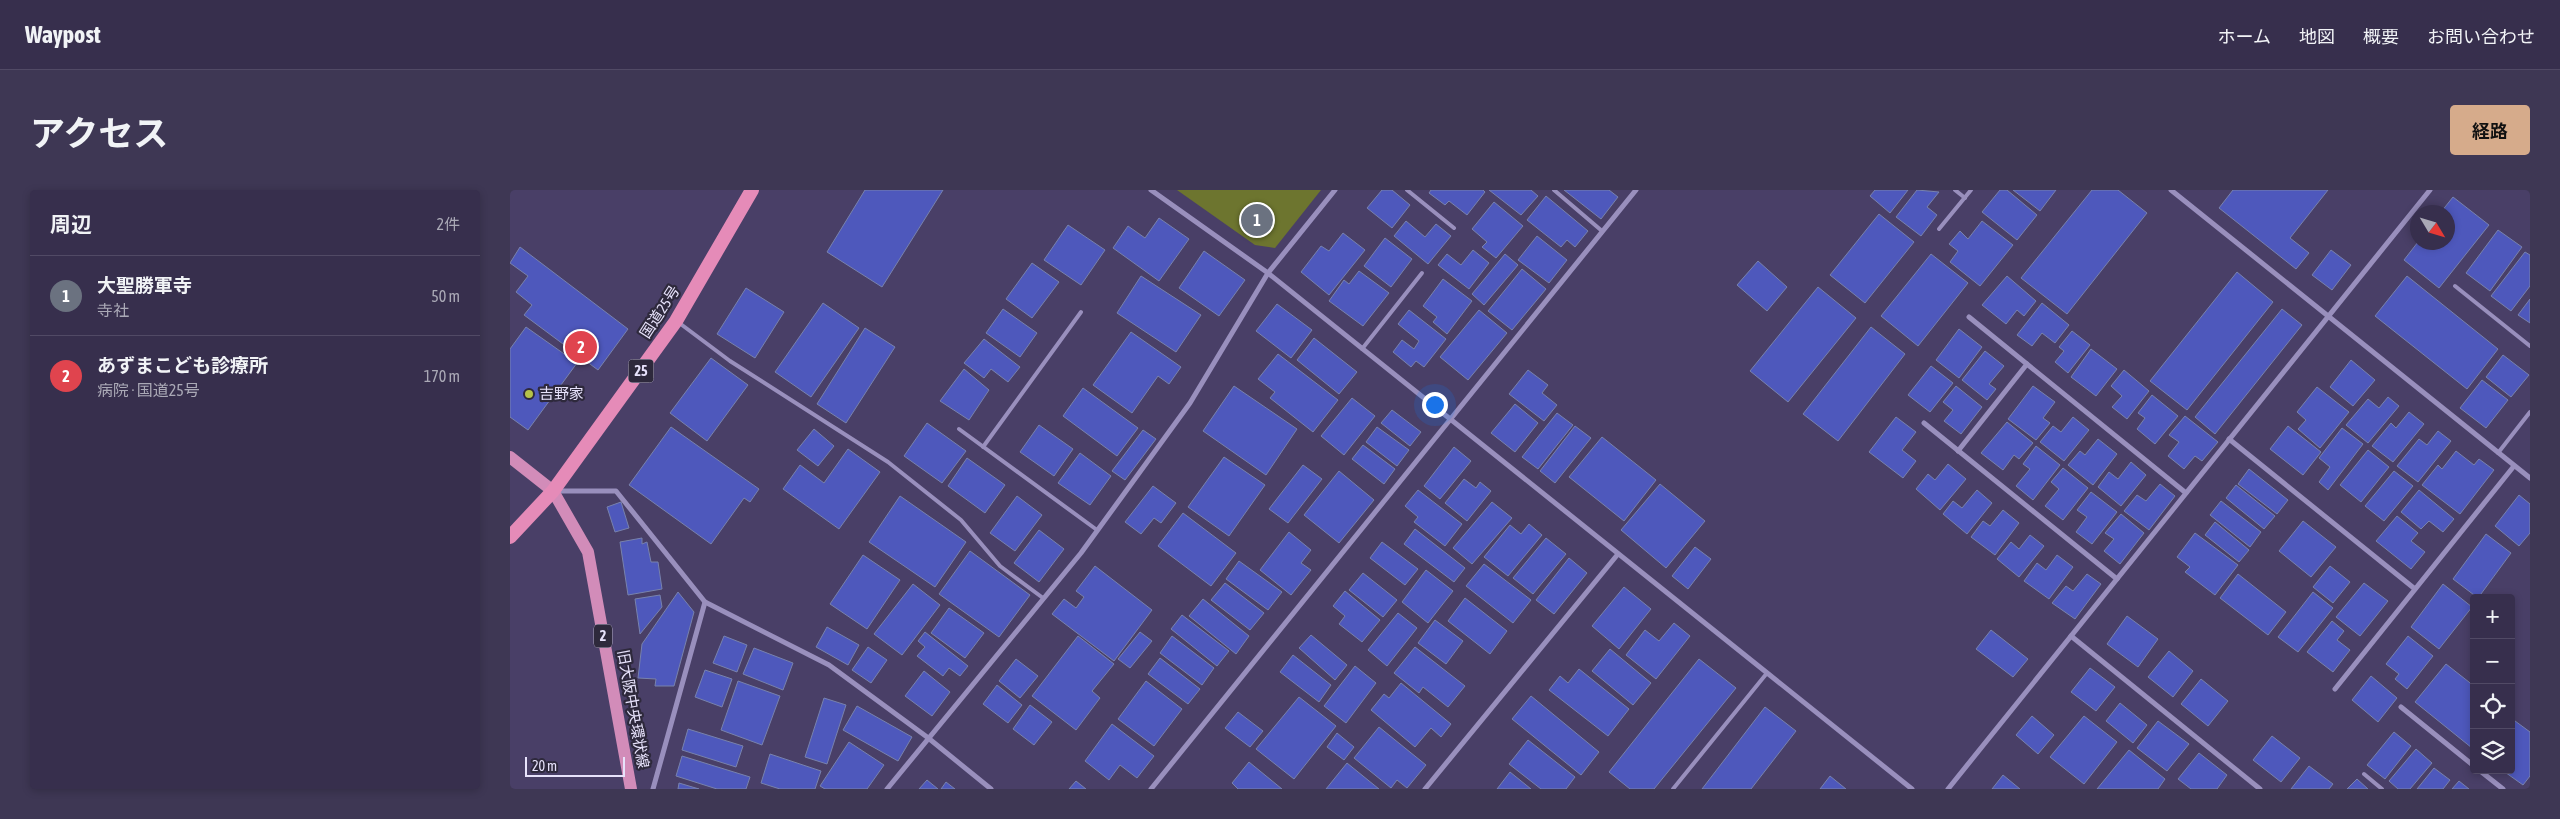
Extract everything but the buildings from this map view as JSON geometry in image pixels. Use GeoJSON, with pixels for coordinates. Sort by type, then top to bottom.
{"type":"FeatureCollection","features":[{"type":"Feature","properties":{"kind":"highway","name":"国道25号"},"geometry":{"type":"LineString","coordinates":[[510,537],[553,491],[676,321],[752,190]]}},
{"type":"Feature","properties":{"kind":"main road","name":"旧大阪中央環状線"},"geometry":{"type":"LineString","coordinates":[[510,457],[553,491],[588,552],[631,789]]}},
{"type":"Feature","properties":{"kind":"street"},"geometry":{"type":"LineString","coordinates":[[1151,190],[1268,273],[1912,789]]}},
{"type":"Feature","properties":{"kind":"street"},"geometry":{"type":"LineString","coordinates":[[887,789],[927,737],[1044,598],[1097,530],[1190,403],[1268,273],[1335,190]]}},
{"type":"Feature","properties":{"kind":"street"},"geometry":{"type":"LineString","coordinates":[[1151,789],[1449,418],[1636,190]]}},
{"type":"Feature","properties":{"kind":"street"},"geometry":{"type":"LineString","coordinates":[[2171,190],[2530,478]]}},
{"type":"Feature","properties":{"kind":"street"},"geometry":{"type":"LineString","coordinates":[[1948,789],[2430,190]]}},
{"type":"Feature","properties":{"kind":"street"},"geometry":{"type":"LineString","coordinates":[[1969,317],[2186,493]]}},
{"type":"Feature","properties":{"kind":"street"},"geometry":{"type":"LineString","coordinates":[[1958,451],[2027,364]]}},
{"type":"Feature","properties":{"kind":"street"},"geometry":{"type":"LineString","coordinates":[[1924,424],[2117,578]]}},
{"type":"Feature","properties":{"kind":"street"},"geometry":{"type":"LineString","coordinates":[[2229,439],[2416,589]]}},
{"type":"Feature","properties":{"kind":"street"},"geometry":{"type":"LineString","coordinates":[[2335,689],[2514,466]]}},
{"type":"Feature","properties":{"kind":"street"},"geometry":{"type":"LineString","coordinates":[[553,491],[616,491],[705,602],[828,665],[927,737],[991,789]]}},
{"type":"Feature","properties":{"kind":"street"},"geometry":{"type":"LineString","coordinates":[[1425,789],[1618,554]]}},
{"type":"Feature","properties":{"kind":"street"},"geometry":{"type":"LineString","coordinates":[[653,789],[705,602]]}},
{"type":"Feature","properties":{"kind":"street"},"geometry":{"type":"LineString","coordinates":[[2071,636],[2260,789]]}},
{"type":"Feature","properties":{"kind":"street"},"geometry":{"type":"LineString","coordinates":[[2401,707],[2470,763]]}},
{"type":"Feature","properties":{"kind":"street"},"geometry":{"type":"LineString","coordinates":[[2484,774],[2502,789]]}},
{"type":"Feature","properties":{"kind":"lane"},"geometry":{"type":"LineString","coordinates":[[1407,190],[1454,228]]}},
{"type":"Feature","properties":{"kind":"lane"},"geometry":{"type":"LineString","coordinates":[[1554,190],[1602,231]]}},
{"type":"Feature","properties":{"kind":"lane"},"geometry":{"type":"LineString","coordinates":[[1955,190],[1965,198]]}},
{"type":"Feature","properties":{"kind":"lane"},"geometry":{"type":"LineString","coordinates":[[1939,229],[1971,190]]}},
{"type":"Feature","properties":{"kind":"lane"},"geometry":{"type":"LineString","coordinates":[[1362,349],[1422,273]]}},
{"type":"Feature","properties":{"kind":"lane"},"geometry":{"type":"LineString","coordinates":[[2455,286],[2530,346]]}},
{"type":"Feature","properties":{"kind":"lane"},"geometry":{"type":"LineString","coordinates":[[983,447],[1081,312]]}},
{"type":"Feature","properties":{"kind":"lane"},"geometry":{"type":"LineString","coordinates":[[676,321],[730,361],[888,462],[961,520],[1000,566],[1044,598]]}},
{"type":"Feature","properties":{"kind":"lane"},"geometry":{"type":"LineString","coordinates":[[2498,453],[2530,412]]}},
{"type":"Feature","properties":{"kind":"lane"},"geometry":{"type":"LineString","coordinates":[[959,429],[1097,530]]}},
{"type":"Feature","properties":{"kind":"lane"},"geometry":{"type":"LineString","coordinates":[[1673,789],[1767,673]]}},
{"type":"Feature","properties":{"kind":"lane"},"geometry":{"type":"LineString","coordinates":[[2364,774],[2382,789]]}},
{"type":"Feature","properties":{"kind":"green space"},"geometry":{"type":"Polygon","coordinates":[[[1177,190],[1321,190],[1275,248],[1255,245],[1177,190]]]}},
{"type":"Feature","properties":{"kind":"place","name":"大聖勝軍寺"},"geometry":{"type":"Point","coordinates":[1257,220]}},
{"type":"Feature","properties":{"kind":"place","name":"あずまこども診療所"},"geometry":{"type":"Point","coordinates":[581,347]}},
{"type":"Feature","properties":{"kind":"place","name":"吉野家"},"geometry":{"type":"Point","coordinates":[529,394]}}]}
